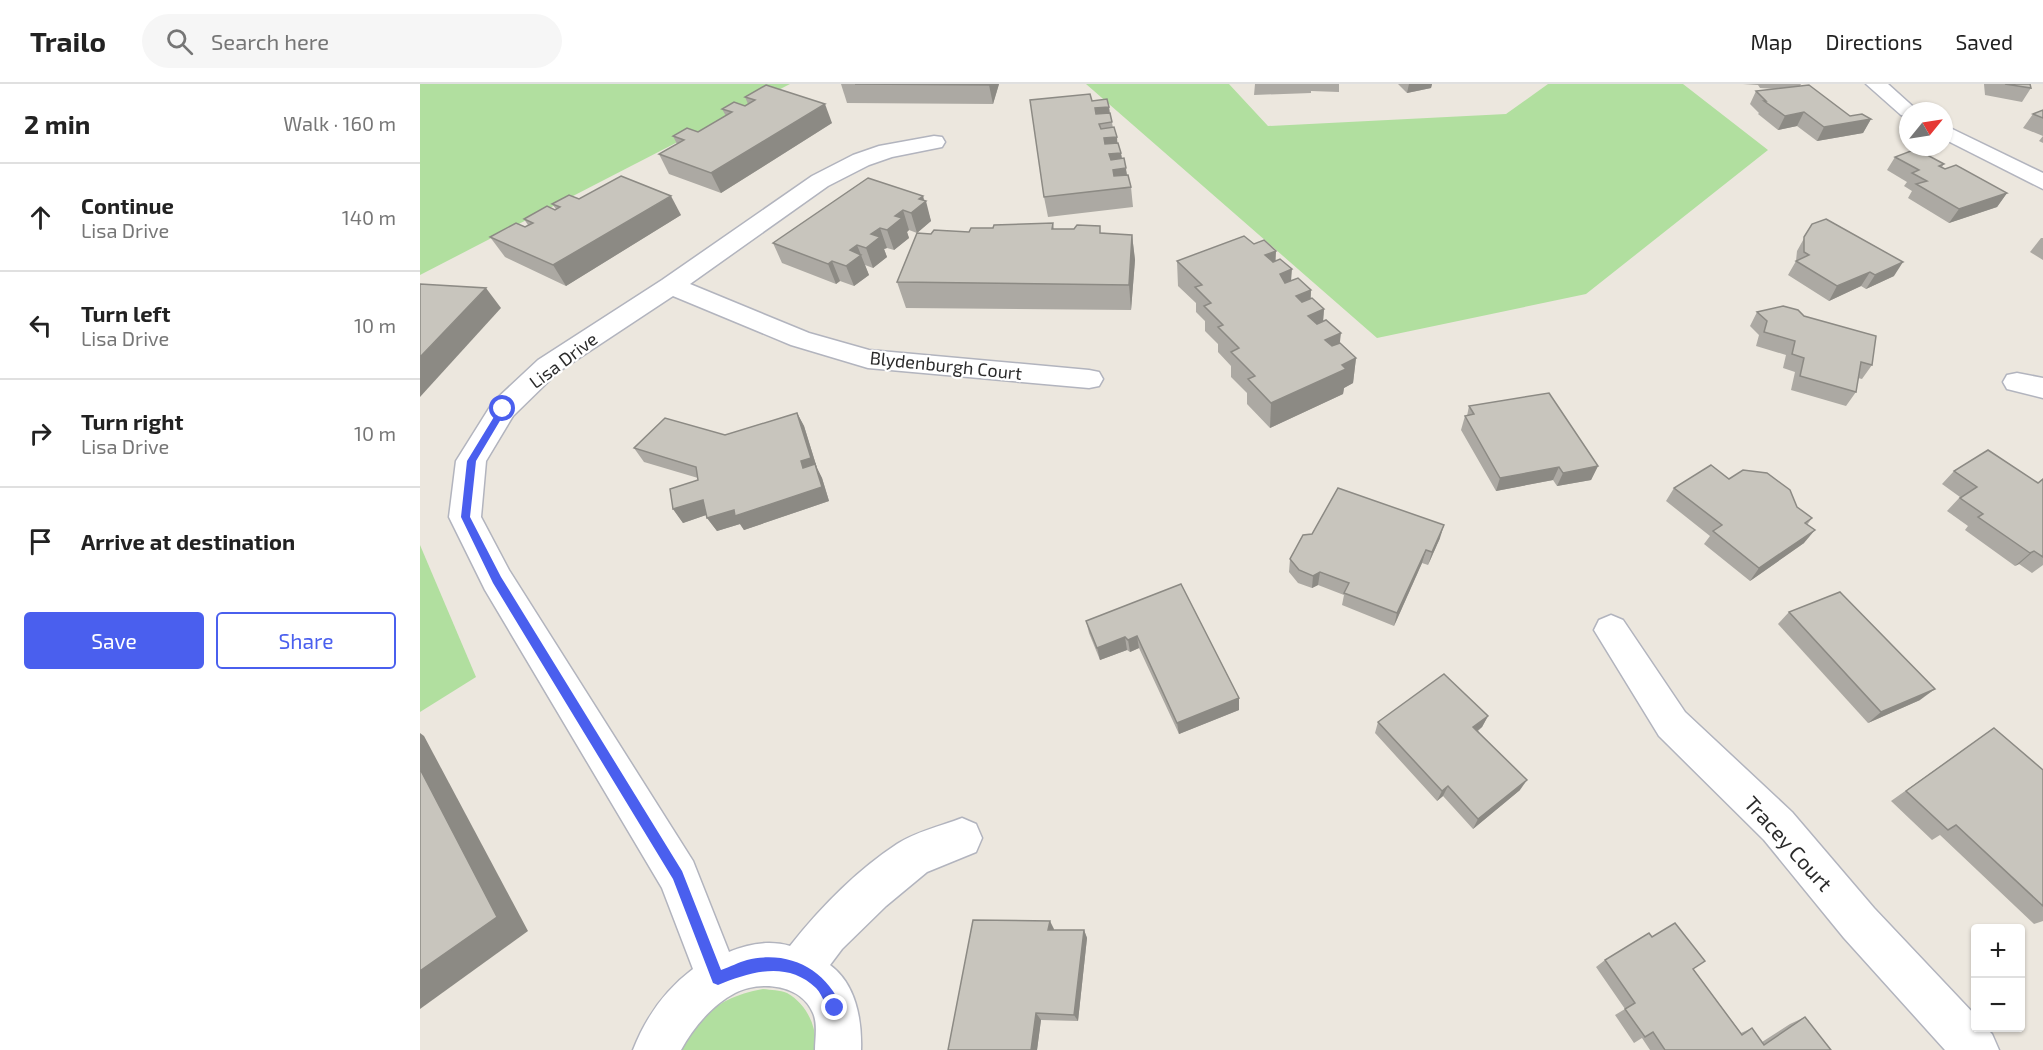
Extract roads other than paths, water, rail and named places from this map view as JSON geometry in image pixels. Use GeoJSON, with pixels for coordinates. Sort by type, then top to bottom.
{"type":"FeatureCollection","features":[{"type":"Feature","properties":{"kind":"street"},"geometry":{"type":"LineString","coordinates":[[1876,84],[1899,103]]}},
{"type":"Feature","properties":{"kind":"street"},"geometry":{"type":"LineString","coordinates":[[1953,136],[2043,182]]}},
{"type":"Feature","properties":{"kind":"street","name":"Lisa Drive"},"geometry":{"type":"LineString","coordinates":[[718,978],[678,876],[497,580],[465,517],[471,461],[503,409],[548,366],[671,286],[820,181],[861,160],[887,151],[934,142]]}},
{"type":"Feature","properties":{"kind":"street","name":"Blydenburgh Court"},"geometry":{"type":"LineString","coordinates":[[671,286],[800,339],[868,359],[1089,379]]}},
{"type":"Feature","properties":{"kind":"street","name":"Tracey Court"},"geometry":{"type":"LineString","coordinates":[[1611,630],[1672,724],[1778,826],[1859,923],[1976,1050]]}},
{"type":"Feature","properties":{"kind":"street"},"geometry":{"type":"LineString","coordinates":[[800,969],[835,927],[872,891],[913,857],[962,838]]}},
{"type":"Feature","properties":{"kind":"street"},"geometry":{"type":"LineString","coordinates":[[656,1050],[665,1030],[689,1001],[718,978],[747,966],[774,963],[800,969],[822,984],[835,1008],[839,1039],[837,1050]]}}]}
